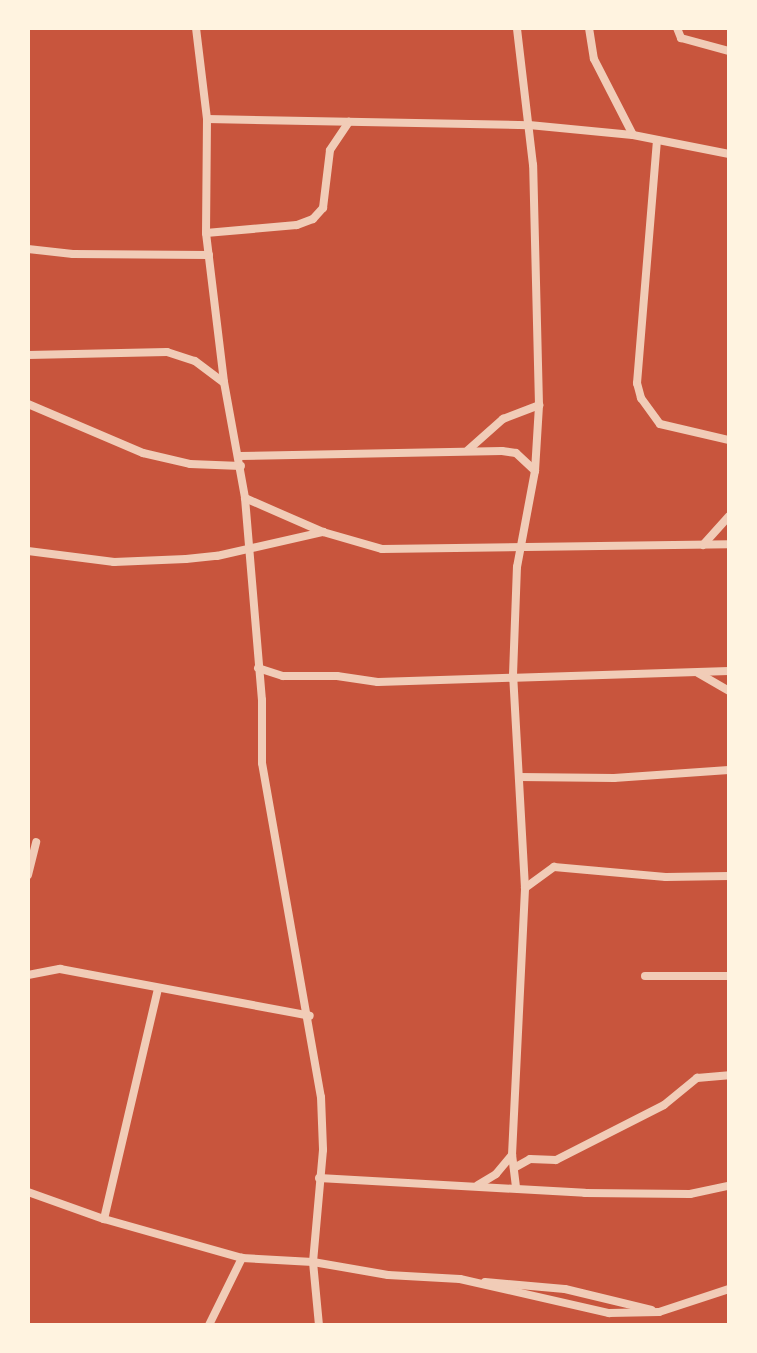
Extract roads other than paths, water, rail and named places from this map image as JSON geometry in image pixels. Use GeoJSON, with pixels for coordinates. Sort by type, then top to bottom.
{"type":"FeatureCollection","features":[{"type":"Feature","properties":{"kind":"street"},"geometry":{"type":"LineString","coordinates":[[196,28],[207,119],[206,233],[224,382],[241,461],[245,498],[262,763],[310,1016],[323,1122],[313,1262],[319,1325]]}},
{"type":"Feature","properties":{"kind":"street"},"geometry":{"type":"LineString","coordinates":[[516,1187],[512,1155],[525,888],[513,675],[517,567],[535,471],[539,405],[533,165],[517,28]]}},
{"type":"Feature","properties":{"kind":"street"},"geometry":{"type":"LineString","coordinates":[[589,28],[594,59],[633,135]]}},
{"type":"Feature","properties":{"kind":"street"},"geometry":{"type":"LineString","coordinates":[[677,28],[681,38],[729,51]]}},
{"type":"Feature","properties":{"kind":"street"},"geometry":{"type":"LineString","coordinates":[[207,119],[529,125],[633,135],[729,154]]}},
{"type":"Feature","properties":{"kind":"street"},"geometry":{"type":"LineString","coordinates":[[206,233],[297,225],[313,219],[323,208],[330,150],[349,122]]}},
{"type":"Feature","properties":{"kind":"street"},"geometry":{"type":"LineString","coordinates":[[657,140],[637,383],[641,398],[660,424],[729,440]]}},
{"type":"Feature","properties":{"kind":"street"},"geometry":{"type":"LineString","coordinates":[[28,249],[73,254],[209,255]]}},
{"type":"Feature","properties":{"kind":"street"},"geometry":{"type":"LineString","coordinates":[[28,355],[167,352],[195,361],[224,382]]}},
{"type":"Feature","properties":{"kind":"street"},"geometry":{"type":"LineString","coordinates":[[28,404],[143,453],[190,464],[468,450],[516,453],[535,471]]}},
{"type":"Feature","properties":{"kind":"street"},"geometry":{"type":"LineString","coordinates":[[468,450],[503,419],[539,405]]}},
{"type":"Feature","properties":{"kind":"street"},"geometry":{"type":"LineString","coordinates":[[245,498],[323,532],[382,549],[729,544]]}},
{"type":"Feature","properties":{"kind":"street"},"geometry":{"type":"LineString","coordinates":[[703,545],[729,516]]}},
{"type":"Feature","properties":{"kind":"street"},"geometry":{"type":"LineString","coordinates":[[28,551],[114,562],[186,559],[323,532]]}},
{"type":"Feature","properties":{"kind":"street"},"geometry":{"type":"LineString","coordinates":[[258,668],[267,674],[283,676],[337,676],[378,682],[513,675],[729,671]]}},
{"type":"Feature","properties":{"kind":"street"},"geometry":{"type":"LineString","coordinates":[[697,673],[729,691]]}},
{"type":"Feature","properties":{"kind":"street"},"geometry":{"type":"LineString","coordinates":[[519,777],[614,778],[729,770]]}},
{"type":"Feature","properties":{"kind":"street"},"geometry":{"type":"LineString","coordinates":[[28,875],[36,842]]}},
{"type":"Feature","properties":{"kind":"street"},"geometry":{"type":"LineString","coordinates":[[525,888],[554,867],[666,877],[729,876]]}},
{"type":"Feature","properties":{"kind":"street"},"geometry":{"type":"LineString","coordinates":[[28,975],[60,969],[310,1016]]}},
{"type":"Feature","properties":{"kind":"street"},"geometry":{"type":"LineString","coordinates":[[645,976],[729,976]]}},
{"type":"Feature","properties":{"kind":"street"},"geometry":{"type":"LineString","coordinates":[[104,1219],[158,988]]}},
{"type":"Feature","properties":{"kind":"street"},"geometry":{"type":"LineString","coordinates":[[514,1168],[530,1159],[556,1160],[664,1105],[697,1078],[729,1075]]}},
{"type":"Feature","properties":{"kind":"street"},"geometry":{"type":"LineString","coordinates":[[478,1185],[496,1174],[512,1155]]}},
{"type":"Feature","properties":{"kind":"street"},"geometry":{"type":"LineString","coordinates":[[319,1178],[585,1193],[690,1194],[729,1186]]}},
{"type":"Feature","properties":{"kind":"street"},"geometry":{"type":"LineString","coordinates":[[28,1192],[104,1219],[242,1258],[313,1262],[388,1275],[565,1289],[659,1312]]}},
{"type":"Feature","properties":{"kind":"street"},"geometry":{"type":"LineString","coordinates":[[209,1325],[242,1258]]}},
{"type":"Feature","properties":{"kind":"street"},"geometry":{"type":"LineString","coordinates":[[460,1279],[609,1313],[659,1312],[729,1289]]}}]}
